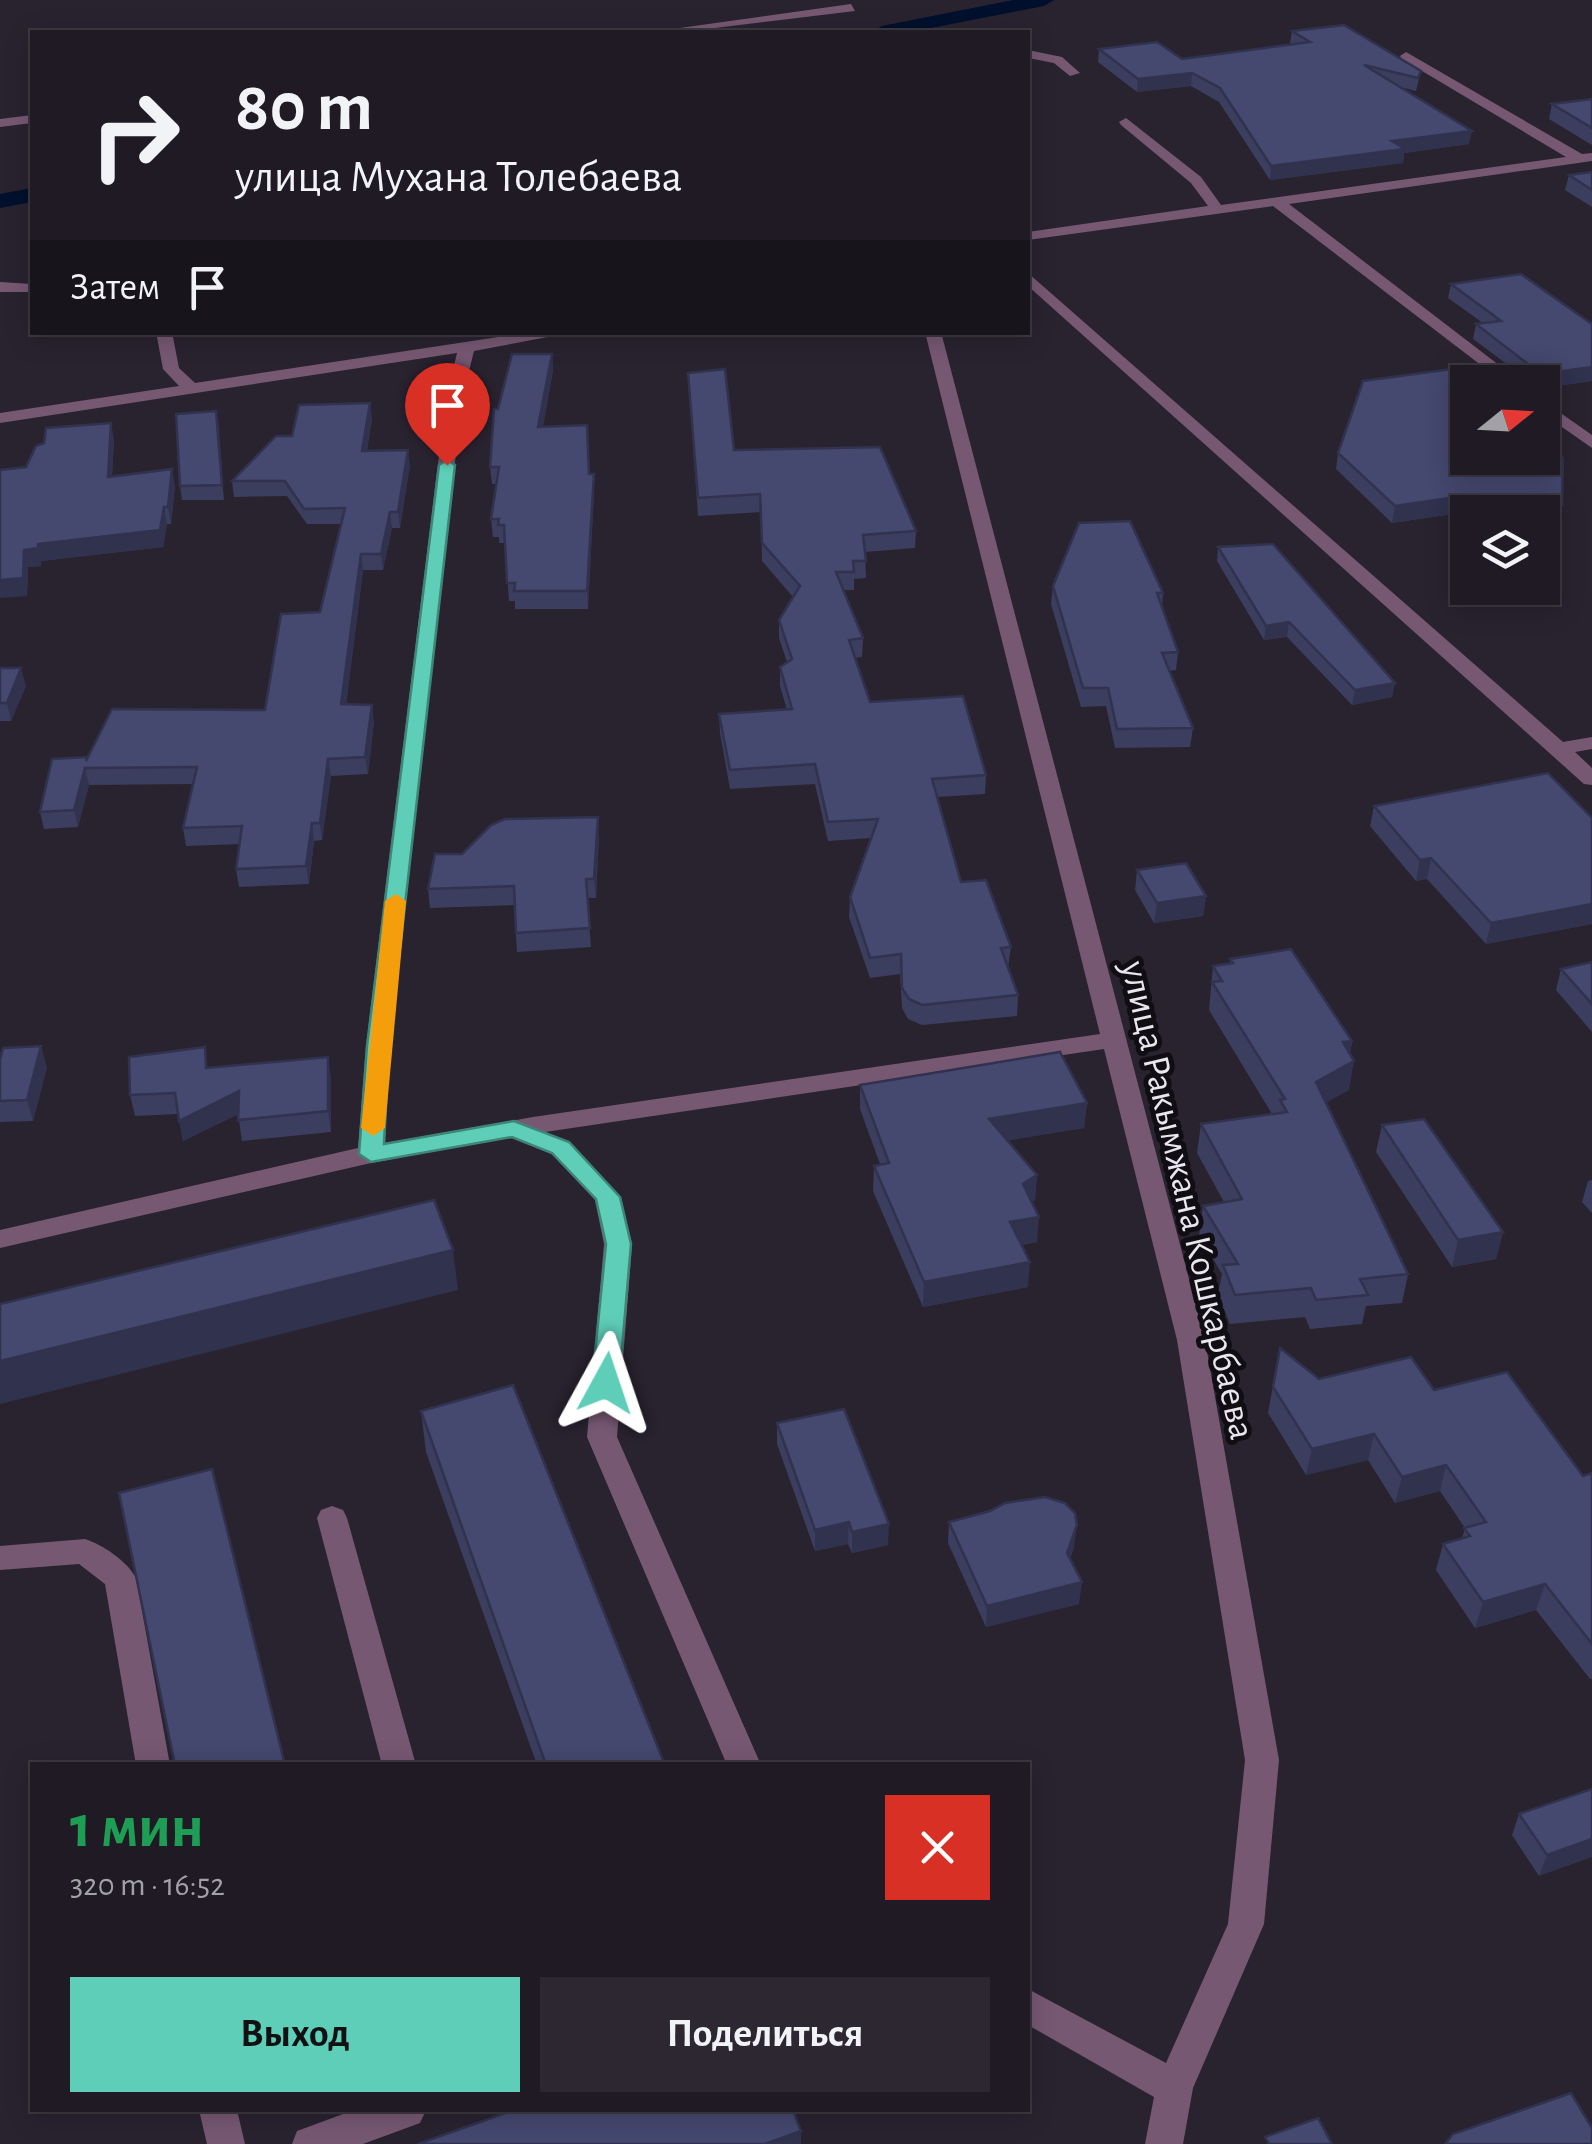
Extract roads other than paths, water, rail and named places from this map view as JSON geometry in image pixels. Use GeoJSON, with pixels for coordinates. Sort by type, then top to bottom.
{"type":"FeatureCollection","features":[{"type":"Feature","properties":{"kind":"street"},"geometry":{"type":"LineString","coordinates":[[674,30],[852,9]]}},
{"type":"Feature","properties":{"kind":"street"},"geometry":{"type":"LineString","coordinates":[[1030,54],[1058,60],[1074,73]]}},
{"type":"Feature","properties":{"kind":"street"},"geometry":{"type":"LineString","coordinates":[[1406,56],[1588,161]]}},
{"type":"Feature","properties":{"kind":"street"},"geometry":{"type":"LineString","coordinates":[[0,122],[30,118]]}},
{"type":"Feature","properties":{"kind":"street"},"geometry":{"type":"LineString","coordinates":[[1126,122],[1196,180],[1218,210]]}},
{"type":"Feature","properties":{"kind":"street"},"geometry":{"type":"LineString","coordinates":[[1030,236],[1588,161]]}},
{"type":"Feature","properties":{"kind":"street"},"geometry":{"type":"LineString","coordinates":[[1276,202],[1491,365]]}},
{"type":"Feature","properties":{"kind":"street"},"geometry":{"type":"LineString","coordinates":[[1030,280],[1592,780]]}},
{"type":"Feature","properties":{"kind":"street"},"geometry":{"type":"LineString","coordinates":[[0,288],[30,288]]}},
{"type":"Feature","properties":{"kind":"street"},"geometry":{"type":"LineString","coordinates":[[165,335],[171,368],[190,388]]}},
{"type":"Feature","properties":{"kind":"street"},"geometry":{"type":"LineString","coordinates":[[0,418],[546,335]]}},
{"type":"Feature","properties":{"kind":"street","name":"улица Ракымжана Кошкарбаева"},"geometry":{"type":"LineString","coordinates":[[934,335],[1191,1340],[1262,1760],[1246,1924],[1174,2088],[1164,2144]]}},
{"type":"Feature","properties":{"kind":"street"},"geometry":{"type":"LineString","coordinates":[[371,1154],[378,1046],[452,418],[467,347]]}},
{"type":"Feature","properties":{"kind":"street"},"geometry":{"type":"LineString","coordinates":[[1560,419],[1592,443]]}},
{"type":"Feature","properties":{"kind":"street"},"geometry":{"type":"LineString","coordinates":[[1558,749],[1592,744]]}},
{"type":"Feature","properties":{"kind":"street"},"geometry":{"type":"LineString","coordinates":[[0,1239],[371,1154],[1116,1039]]}},
{"type":"Feature","properties":{"kind":"street"},"geometry":{"type":"LineString","coordinates":[[514,1129],[561,1148],[608,1197],[618,1244],[602,1437],[743,1762]]}},
{"type":"Feature","properties":{"kind":"street"},"geometry":{"type":"LineString","coordinates":[[332,1518],[398,1762]]}},
{"type":"Feature","properties":{"kind":"street"},"geometry":{"type":"LineString","coordinates":[[0,1558],[85,1552],[120,1578],[152,1762]]}},
{"type":"Feature","properties":{"kind":"street"},"geometry":{"type":"LineString","coordinates":[[1030,2007],[1174,2088]]}},
{"type":"Feature","properties":{"kind":"street"},"geometry":{"type":"LineString","coordinates":[[218,2112],[226,2144]]}},
{"type":"Feature","properties":{"kind":"street"},"geometry":{"type":"LineString","coordinates":[[311,2144],[402,2112]]}},
{"type":"Feature","properties":{"kind":"waterway"},"geometry":{"type":"LineString","coordinates":[[892,30],[1044,0]]}},
{"type":"Feature","properties":{"kind":"waterway"},"geometry":{"type":"LineString","coordinates":[[0,201],[30,195]]}}]}
